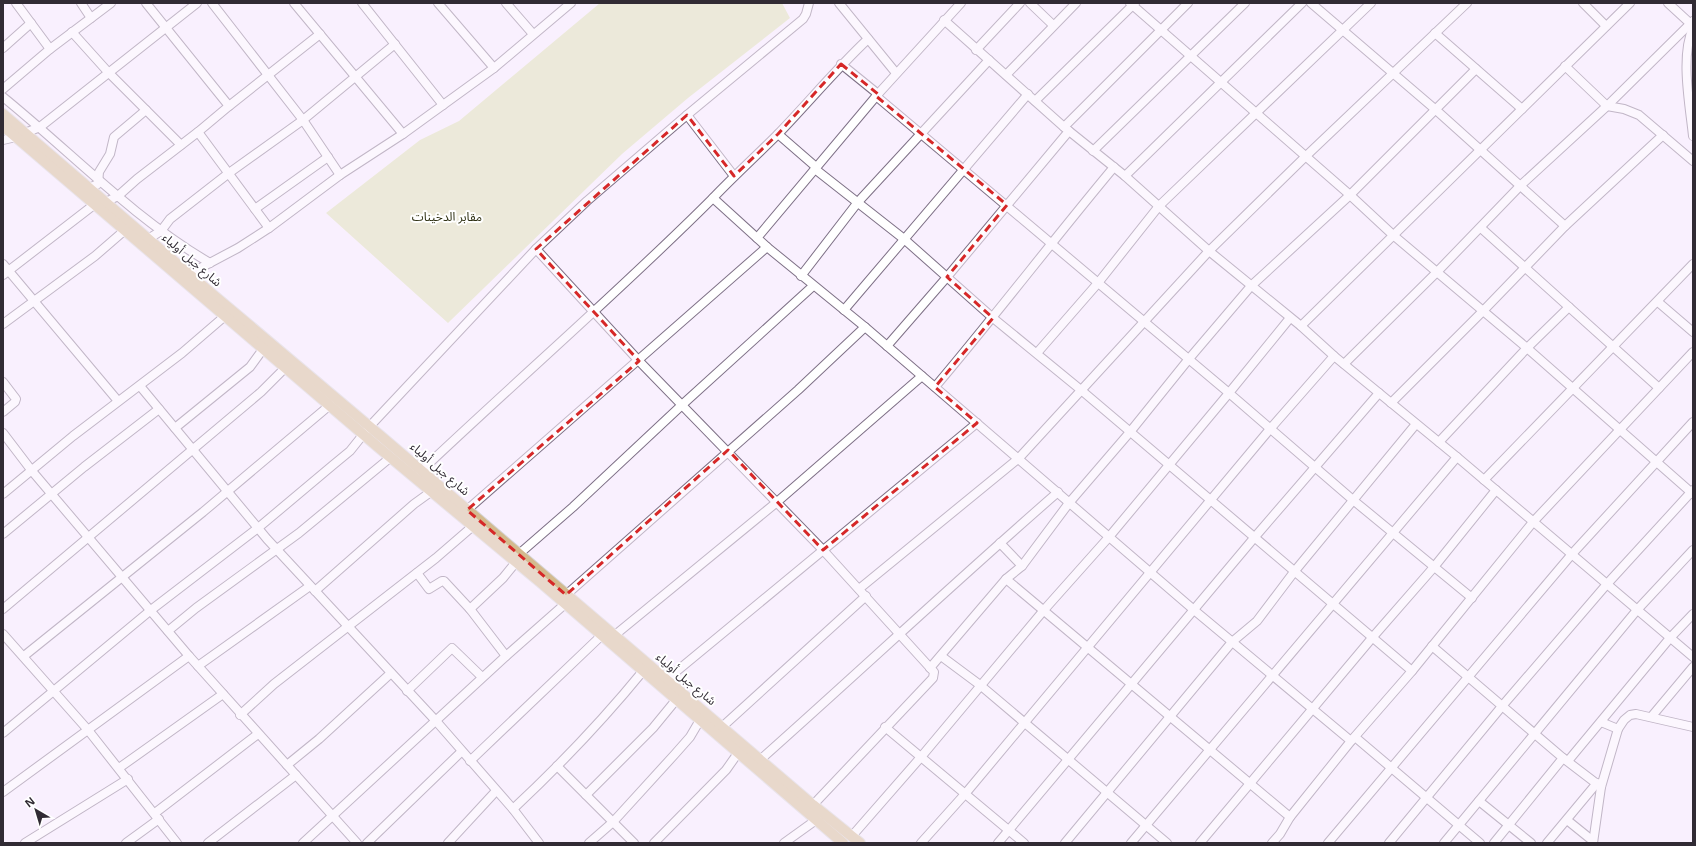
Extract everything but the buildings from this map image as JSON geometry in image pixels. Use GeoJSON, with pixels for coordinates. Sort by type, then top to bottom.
{"type":"FeatureCollection","features":[{"type":"Feature","properties":{"kind":"main road","name":"شارع جبل أولياء"},"geometry":{"type":"LineString","coordinates":[[3,114],[20,135],[125,230],[186,277],[366,430],[391,457],[473,526],[517,558]]}},
{"type":"Feature","properties":{"kind":"main road","name":"شارع جبل أولياء"},"geometry":{"type":"LineString","coordinates":[[3,126],[20,135],[106,202],[148,239],[225,316],[266,345],[286,367],[330,405],[421,471],[467,510],[517,558],[565,599],[615,635],[642,671],[843,843]]}},
{"type":"Feature","properties":{"kind":"main road","name":"شارع جبل أولياء"},"geometry":{"type":"LineString","coordinates":[[565,599],[601,636],[630,654],[666,680],[860,843]]}},
{"type":"Feature","properties":{"kind":"street"},"geometry":{"type":"LineString","coordinates":[[16,3],[50,49]]}},
{"type":"Feature","properties":{"kind":"street"},"geometry":{"type":"LineString","coordinates":[[80,3],[92,18]]}},
{"type":"Feature","properties":{"kind":"street"},"geometry":{"type":"LineString","coordinates":[[3,89],[50,49],[111,3]]}},
{"type":"Feature","properties":{"kind":"street"},"geometry":{"type":"LineString","coordinates":[[146,3],[229,106]]}},
{"type":"Feature","properties":{"kind":"street"},"geometry":{"type":"LineString","coordinates":[[3,140],[40,127],[197,3]]}},
{"type":"Feature","properties":{"kind":"street"},"geometry":{"type":"LineString","coordinates":[[212,3],[270,75],[303,120],[340,176]]}},
{"type":"Feature","properties":{"kind":"street"},"geometry":{"type":"LineString","coordinates":[[294,3],[403,134]]}},
{"type":"Feature","properties":{"kind":"street"},"geometry":{"type":"LineString","coordinates":[[362,3],[443,104]]}},
{"type":"Feature","properties":{"kind":"street"},"geometry":{"type":"LineString","coordinates":[[438,3],[494,68]]}},
{"type":"Feature","properties":{"kind":"street"},"geometry":{"type":"LineString","coordinates":[[506,3],[533,34]]}},
{"type":"Feature","properties":{"kind":"street"},"geometry":{"type":"LineString","coordinates":[[186,277],[238,248],[269,228],[340,176],[403,134],[494,68],[570,3]]}},
{"type":"Feature","properties":{"kind":"street"},"geometry":{"type":"LineString","coordinates":[[3,733],[151,610],[258,528],[350,450],[366,430],[536,249],[587,201],[687,115],[803,19],[809,3]]}},
{"type":"Feature","properties":{"kind":"street"},"geometry":{"type":"LineString","coordinates":[[840,3],[896,73]]}},
{"type":"Feature","properties":{"kind":"street"},"geometry":{"type":"LineString","coordinates":[[757,238],[896,73],[961,3]]}},
{"type":"Feature","properties":{"kind":"street"},"geometry":{"type":"LineString","coordinates":[[976,50],[1020,3]]}},
{"type":"Feature","properties":{"kind":"street"},"geometry":{"type":"LineString","coordinates":[[1030,3],[1053,25]]}},
{"type":"Feature","properties":{"kind":"street"},"geometry":{"type":"LineString","coordinates":[[1006,75],[1076,3]]}},
{"type":"Feature","properties":{"kind":"street"},"geometry":{"type":"LineString","coordinates":[[887,346],[1007,205],[1066,129],[1160,30],[1188,3]]}},
{"type":"Feature","properties":{"kind":"street"},"geometry":{"type":"LineString","coordinates":[[1093,151],[1245,3]]}},
{"type":"Feature","properties":{"kind":"street"},"geometry":{"type":"LineString","coordinates":[[1125,176],[1302,3]]}},
{"type":"Feature","properties":{"kind":"street"},"geometry":{"type":"LineString","coordinates":[[1037,353],[1098,283],[1159,206],[1371,3]]}},
{"type":"Feature","properties":{"kind":"street"},"geometry":{"type":"LineString","coordinates":[[859,589],[1019,458],[1209,251],[1305,157],[1467,3]]}},
{"type":"Feature","properties":{"kind":"street"},"geometry":{"type":"LineString","coordinates":[[1583,3],[1606,26]]}},
{"type":"Feature","properties":{"kind":"street"},"geometry":{"type":"LineString","coordinates":[[1301,326],[1630,3]]}},
{"type":"Feature","properties":{"kind":"street"},"geometry":{"type":"LineString","coordinates":[[1668,3],[1692,25]]}},
{"type":"Feature","properties":{"kind":"street"},"geometry":{"type":"LineString","coordinates":[[1035,101],[1133,4],[1160,30],[1350,195],[1393,235],[1527,348],[1692,492],[1608,584],[1503,705],[1389,843]]}},
{"type":"Feature","properties":{"kind":"street"},"geometry":{"type":"LineString","coordinates":[[1313,4],[1436,110],[1565,226]]}},
{"type":"Feature","properties":{"kind":"street"},"geometry":{"type":"LineString","coordinates":[[944,20],[1066,129],[1125,176],[1209,251],[1301,326],[1379,394],[1391,402],[1457,457],[1693,657]]}},
{"type":"Feature","properties":{"kind":"street"},"geometry":{"type":"LineString","coordinates":[[3,48],[31,23]]}},
{"type":"Feature","properties":{"kind":"street"},"geometry":{"type":"LineString","coordinates":[[1344,364],[1481,228],[1520,186],[1608,106],[1692,25]]}},
{"type":"Feature","properties":{"kind":"street"},"geometry":{"type":"LineString","coordinates":[[1692,25],[1686,53],[1688,95],[1693,136]]}},
{"type":"Feature","properties":{"kind":"street"},"geometry":{"type":"LineString","coordinates":[[72,32],[108,72],[181,146]]}},
{"type":"Feature","properties":{"kind":"street"},"geometry":{"type":"LineString","coordinates":[[1436,33],[1522,109]]}},
{"type":"Feature","properties":{"kind":"street"},"geometry":{"type":"LineString","coordinates":[[106,202],[118,196],[137,179],[181,146],[320,34]]}},
{"type":"Feature","properties":{"kind":"street"},"geometry":{"type":"LineString","coordinates":[[421,471],[480,415],[594,312],[713,198],[778,134],[841,64],[868,39]]}},
{"type":"Feature","properties":{"kind":"street"},"geometry":{"type":"LineString","coordinates":[[148,239],[161,232],[170,219],[229,173],[303,120],[395,44]]}},
{"type":"Feature","properties":{"kind":"street"},"geometry":{"type":"LineString","coordinates":[[801,276],[858,202],[989,60]]}},
{"type":"Feature","properties":{"kind":"street"},"geometry":{"type":"LineString","coordinates":[[841,64],[920,134],[1007,205],[1050,244],[1229,393],[1353,500],[1472,598]]}},
{"type":"Feature","properties":{"kind":"street"},"geometry":{"type":"LineString","coordinates":[[1565,66],[1608,106],[1624,109],[1639,115],[1693,162]]}},
{"type":"Feature","properties":{"kind":"street"},"geometry":{"type":"LineString","coordinates":[[930,668],[1006,580],[1022,566],[1069,503],[1251,286],[1350,195],[1476,69]]}},
{"type":"Feature","properties":{"kind":"street"},"geometry":{"type":"LineString","coordinates":[[844,310],[962,169],[1028,94]]}},
{"type":"Feature","properties":{"kind":"street"},"geometry":{"type":"LineString","coordinates":[[3,97],[40,127],[98,181],[161,232],[210,263]]}},
{"type":"Feature","properties":{"kind":"street"},"geometry":{"type":"LineString","coordinates":[[89,188],[98,184],[99,172],[110,154],[114,137],[146,110]]}},
{"type":"Feature","properties":{"kind":"street"},"geometry":{"type":"LineString","coordinates":[[687,115],[734,176]]}},
{"type":"Feature","properties":{"kind":"street"},"geometry":{"type":"LineString","coordinates":[[198,132],[269,228]]}},
{"type":"Feature","properties":{"kind":"street"},"geometry":{"type":"LineString","coordinates":[[778,134],[816,168],[904,239],[993,318],[1081,390],[1332,605],[1412,671]]}},
{"type":"Feature","properties":{"kind":"street"},"geometry":{"type":"LineString","coordinates":[[1391,402],[1483,311],[1565,226],[1663,135]]}},
{"type":"Feature","properties":{"kind":"street"},"geometry":{"type":"LineString","coordinates":[[255,209],[328,157]]}},
{"type":"Feature","properties":{"kind":"street"},"geometry":{"type":"LineString","coordinates":[[935,387],[993,318],[1050,244],[1114,167]]}},
{"type":"Feature","properties":{"kind":"street"},"geometry":{"type":"LineString","coordinates":[[713,198],[767,248],[865,327],[1232,642],[1312,709],[1392,767],[1480,843]]}},
{"type":"Feature","properties":{"kind":"street"},"geometry":{"type":"LineString","coordinates":[[6,273],[95,204]]}},
{"type":"Feature","properties":{"kind":"street"},"geometry":{"type":"LineString","coordinates":[[1481,228],[1659,388]]}},
{"type":"Feature","properties":{"kind":"street"},"geometry":{"type":"LineString","coordinates":[[3,324],[95,256],[125,230]]}},
{"type":"Feature","properties":{"kind":"street"},"geometry":{"type":"LineString","coordinates":[[467,510],[767,248]]}},
{"type":"Feature","properties":{"kind":"street"},"geometry":{"type":"LineString","coordinates":[[536,249],[639,361],[778,502],[901,634],[934,672],[933,678],[885,727],[813,805]]}},
{"type":"Feature","properties":{"kind":"street"},"geometry":{"type":"LineString","coordinates":[[3,264],[6,273],[34,300],[118,402]]}},
{"type":"Feature","properties":{"kind":"street"},"geometry":{"type":"LineString","coordinates":[[1484,480],[1572,387],[1658,302],[1693,264]]}},
{"type":"Feature","properties":{"kind":"street"},"geometry":{"type":"LineString","coordinates":[[470,609],[503,578],[517,558],[813,286]]}},
{"type":"Feature","properties":{"kind":"street"},"geometry":{"type":"LineString","coordinates":[[1658,302],[1693,332]]}},
{"type":"Feature","properties":{"kind":"street"},"geometry":{"type":"LineString","coordinates":[[1439,442],[1527,348],[1569,307]]}},
{"type":"Feature","properties":{"kind":"street"},"geometry":{"type":"LineString","coordinates":[[3,494],[140,386],[225,316]]}},
{"type":"Feature","properties":{"kind":"street"},"geometry":{"type":"LineString","coordinates":[[852,836],[1044,610],[1109,537],[1290,318]]}},
{"type":"Feature","properties":{"kind":"street"},"geometry":{"type":"LineString","coordinates":[[302,843],[436,721],[565,599],[728,450],[798,390],[865,327]]}},
{"type":"Feature","properties":{"kind":"street"},"geometry":{"type":"LineString","coordinates":[[175,428],[250,367],[266,345]]}},
{"type":"Feature","properties":{"kind":"street"},"geometry":{"type":"LineString","coordinates":[[1272,843],[1280,834],[1290,817],[1353,739],[1412,671],[1533,522],[1693,352]]}},
{"type":"Feature","properties":{"kind":"street"},"geometry":{"type":"LineString","coordinates":[[921,843],[965,794],[1149,572],[1334,356]]}},
{"type":"Feature","properties":{"kind":"street"},"geometry":{"type":"LineString","coordinates":[[3,609],[192,448],[261,392],[286,367]]}},
{"type":"Feature","properties":{"kind":"street"},"geometry":{"type":"LineString","coordinates":[[615,635],[778,502],[922,376]]}},
{"type":"Feature","properties":{"kind":"street"},"geometry":{"type":"LineString","coordinates":[[3,382],[16,399],[15,402],[3,412]]}},
{"type":"Feature","properties":{"kind":"street"},"geometry":{"type":"LineString","coordinates":[[140,386],[277,550],[436,721],[461,752],[513,809],[537,842]]}},
{"type":"Feature","properties":{"kind":"street"},"geometry":{"type":"LineString","coordinates":[[998,843],[1314,467],[1379,394]]}},
{"type":"Feature","properties":{"kind":"street"},"geometry":{"type":"LineString","coordinates":[[24,656],[228,491],[330,405]]}},
{"type":"Feature","properties":{"kind":"street"},"geometry":{"type":"LineString","coordinates":[[3,534],[159,409]]}},
{"type":"Feature","properties":{"kind":"street"},"geometry":{"type":"LineString","coordinates":[[1328,843],[1572,554],[1693,422]]}},
{"type":"Feature","properties":{"kind":"street"},"geometry":{"type":"LineString","coordinates":[[666,680],[977,423]]}},
{"type":"Feature","properties":{"kind":"street"},"geometry":{"type":"LineString","coordinates":[[1065,843],[1232,642],[1255,623],[1294,572],[1416,424]]}},
{"type":"Feature","properties":{"kind":"street"},"geometry":{"type":"LineString","coordinates":[[3,433],[32,471],[189,656],[240,715],[357,843]]}},
{"type":"Feature","properties":{"kind":"street"},"geometry":{"type":"LineString","coordinates":[[168,631],[254,564],[277,550],[391,457]]}},
{"type":"Feature","properties":{"kind":"street"},"geometry":{"type":"LineString","coordinates":[[1132,843],[1457,457]]}},
{"type":"Feature","properties":{"kind":"street"},"geometry":{"type":"LineString","coordinates":[[1200,843],[1372,638],[1434,567],[1496,490]]}},
{"type":"Feature","properties":{"kind":"street"},"geometry":{"type":"LineString","coordinates":[[198,666],[313,589],[414,504],[432,491]]}},
{"type":"Feature","properties":{"kind":"street"},"geometry":{"type":"LineString","coordinates":[[760,760],[1058,492]]}},
{"type":"Feature","properties":{"kind":"street"},"geometry":{"type":"LineString","coordinates":[[240,715],[274,684],[417,573],[456,542],[473,526]]}},
{"type":"Feature","properties":{"kind":"street"},"geometry":{"type":"LineString","coordinates":[[1000,543],[1022,566]]}},
{"type":"Feature","properties":{"kind":"street"},"geometry":{"type":"LineString","coordinates":[[1444,843],[1638,610],[1693,550]]}},
{"type":"Feature","properties":{"kind":"street"},"geometry":{"type":"LineString","coordinates":[[417,573],[429,589],[444,581],[470,609],[506,656]]}},
{"type":"Feature","properties":{"kind":"street"},"geometry":{"type":"LineString","coordinates":[[1006,580],[1044,610],[1086,647],[1290,817]]}},
{"type":"Feature","properties":{"kind":"street"},"geometry":{"type":"LineString","coordinates":[[722,727],[866,596]]}},
{"type":"Feature","properties":{"kind":"street"},"geometry":{"type":"LineString","coordinates":[[1494,843],[1566,760],[1602,722],[1670,638],[1693,614]]}},
{"type":"Feature","properties":{"kind":"street"},"geometry":{"type":"LineString","coordinates":[[3,634],[88,730],[177,843]]}},
{"type":"Feature","properties":{"kind":"street"},"geometry":{"type":"LineString","coordinates":[[470,761],[601,636]]}},
{"type":"Feature","properties":{"kind":"street"},"geometry":{"type":"LineString","coordinates":[[1432,646],[1566,760],[1599,785]]}},
{"type":"Feature","properties":{"kind":"street"},"geometry":{"type":"LineString","coordinates":[[407,691],[452,648],[482,678]]}},
{"type":"Feature","properties":{"kind":"street"},"geometry":{"type":"LineString","coordinates":[[4,791],[189,656]]}},
{"type":"Feature","properties":{"kind":"street"},"geometry":{"type":"LineString","coordinates":[[941,656],[980,685],[1107,794],[1167,843]]}},
{"type":"Feature","properties":{"kind":"street"},"geometry":{"type":"LineString","coordinates":[[1652,716],[1693,667]]}},
{"type":"Feature","properties":{"kind":"street"},"geometry":{"type":"LineString","coordinates":[[513,809],[557,766],[619,700],[642,671]]}},
{"type":"Feature","properties":{"kind":"street"},"geometry":{"type":"LineString","coordinates":[[287,765],[319,739],[391,673]]}},
{"type":"Feature","properties":{"kind":"street"},"geometry":{"type":"LineString","coordinates":[[119,768],[223,694]]}},
{"type":"Feature","properties":{"kind":"street"},"geometry":{"type":"LineString","coordinates":[[586,795],[652,728],[676,700]]}},
{"type":"Feature","properties":{"kind":"street"},"geometry":{"type":"LineString","coordinates":[[1593,842],[1599,785],[1618,729],[1624,720],[1630,715],[1636,714],[1652,716],[1693,727]]}},
{"type":"Feature","properties":{"kind":"street"},"geometry":{"type":"LineString","coordinates":[[589,843],[613,822],[690,737],[700,720]]}},
{"type":"Feature","properties":{"kind":"street"},"geometry":{"type":"LineString","coordinates":[[1602,722],[1618,729]]}},
{"type":"Feature","properties":{"kind":"street"},"geometry":{"type":"LineString","coordinates":[[885,727],[1024,843]]}},
{"type":"Feature","properties":{"kind":"street"},"geometry":{"type":"LineString","coordinates":[[126,843],[258,734]]}},
{"type":"Feature","properties":{"kind":"street"},"geometry":{"type":"LineString","coordinates":[[367,843],[461,752]]}},
{"type":"Feature","properties":{"kind":"street"},"geometry":{"type":"LineString","coordinates":[[654,843],[726,770],[738,753]]}},
{"type":"Feature","properties":{"kind":"street"},"geometry":{"type":"LineString","coordinates":[[557,766],[634,843]]}},
{"type":"Feature","properties":{"kind":"street"},"geometry":{"type":"LineString","coordinates":[[208,843],[296,775]]}},
{"type":"Feature","properties":{"kind":"street"},"geometry":{"type":"LineString","coordinates":[[25,843],[128,779]]}},
{"type":"Feature","properties":{"kind":"street"},"geometry":{"type":"LineString","coordinates":[[1547,843],[1599,785]]}},
{"type":"Feature","properties":{"kind":"street"},"geometry":{"type":"LineString","coordinates":[[448,843],[496,791]]}},
{"type":"Feature","properties":{"kind":"street"},"geometry":{"type":"LineString","coordinates":[[1479,801],[1531,843]]}},
{"type":"Feature","properties":{"kind":"street"},"geometry":{"type":"LineString","coordinates":[[784,843],[816,820]]}},
{"type":"Feature","properties":{"kind":"street"},"geometry":{"type":"LineString","coordinates":[[1567,820],[1593,842]]}},
{"type":"Feature","properties":{"kind":"highlighted area"},"geometry":{"type":"Polygon","coordinates":[[[841,64],[878,94],[876,96],[1007,205],[947,277],[993,318],[935,387],[977,423],[823,550],[728,450],[566,595],[467,510],[639,361],[536,249],[687,115],[734,176],[778,134],[841,64]]]}},
{"type":"Feature","properties":{"kind":"green space","name":"مقابر الدخينات"},"geometry":{"type":"Polygon","coordinates":[[[600,3],[782,3],[790,18],[688,98],[622,154],[448,323],[326,213],[420,140],[459,121],[600,3]]]}}]}
